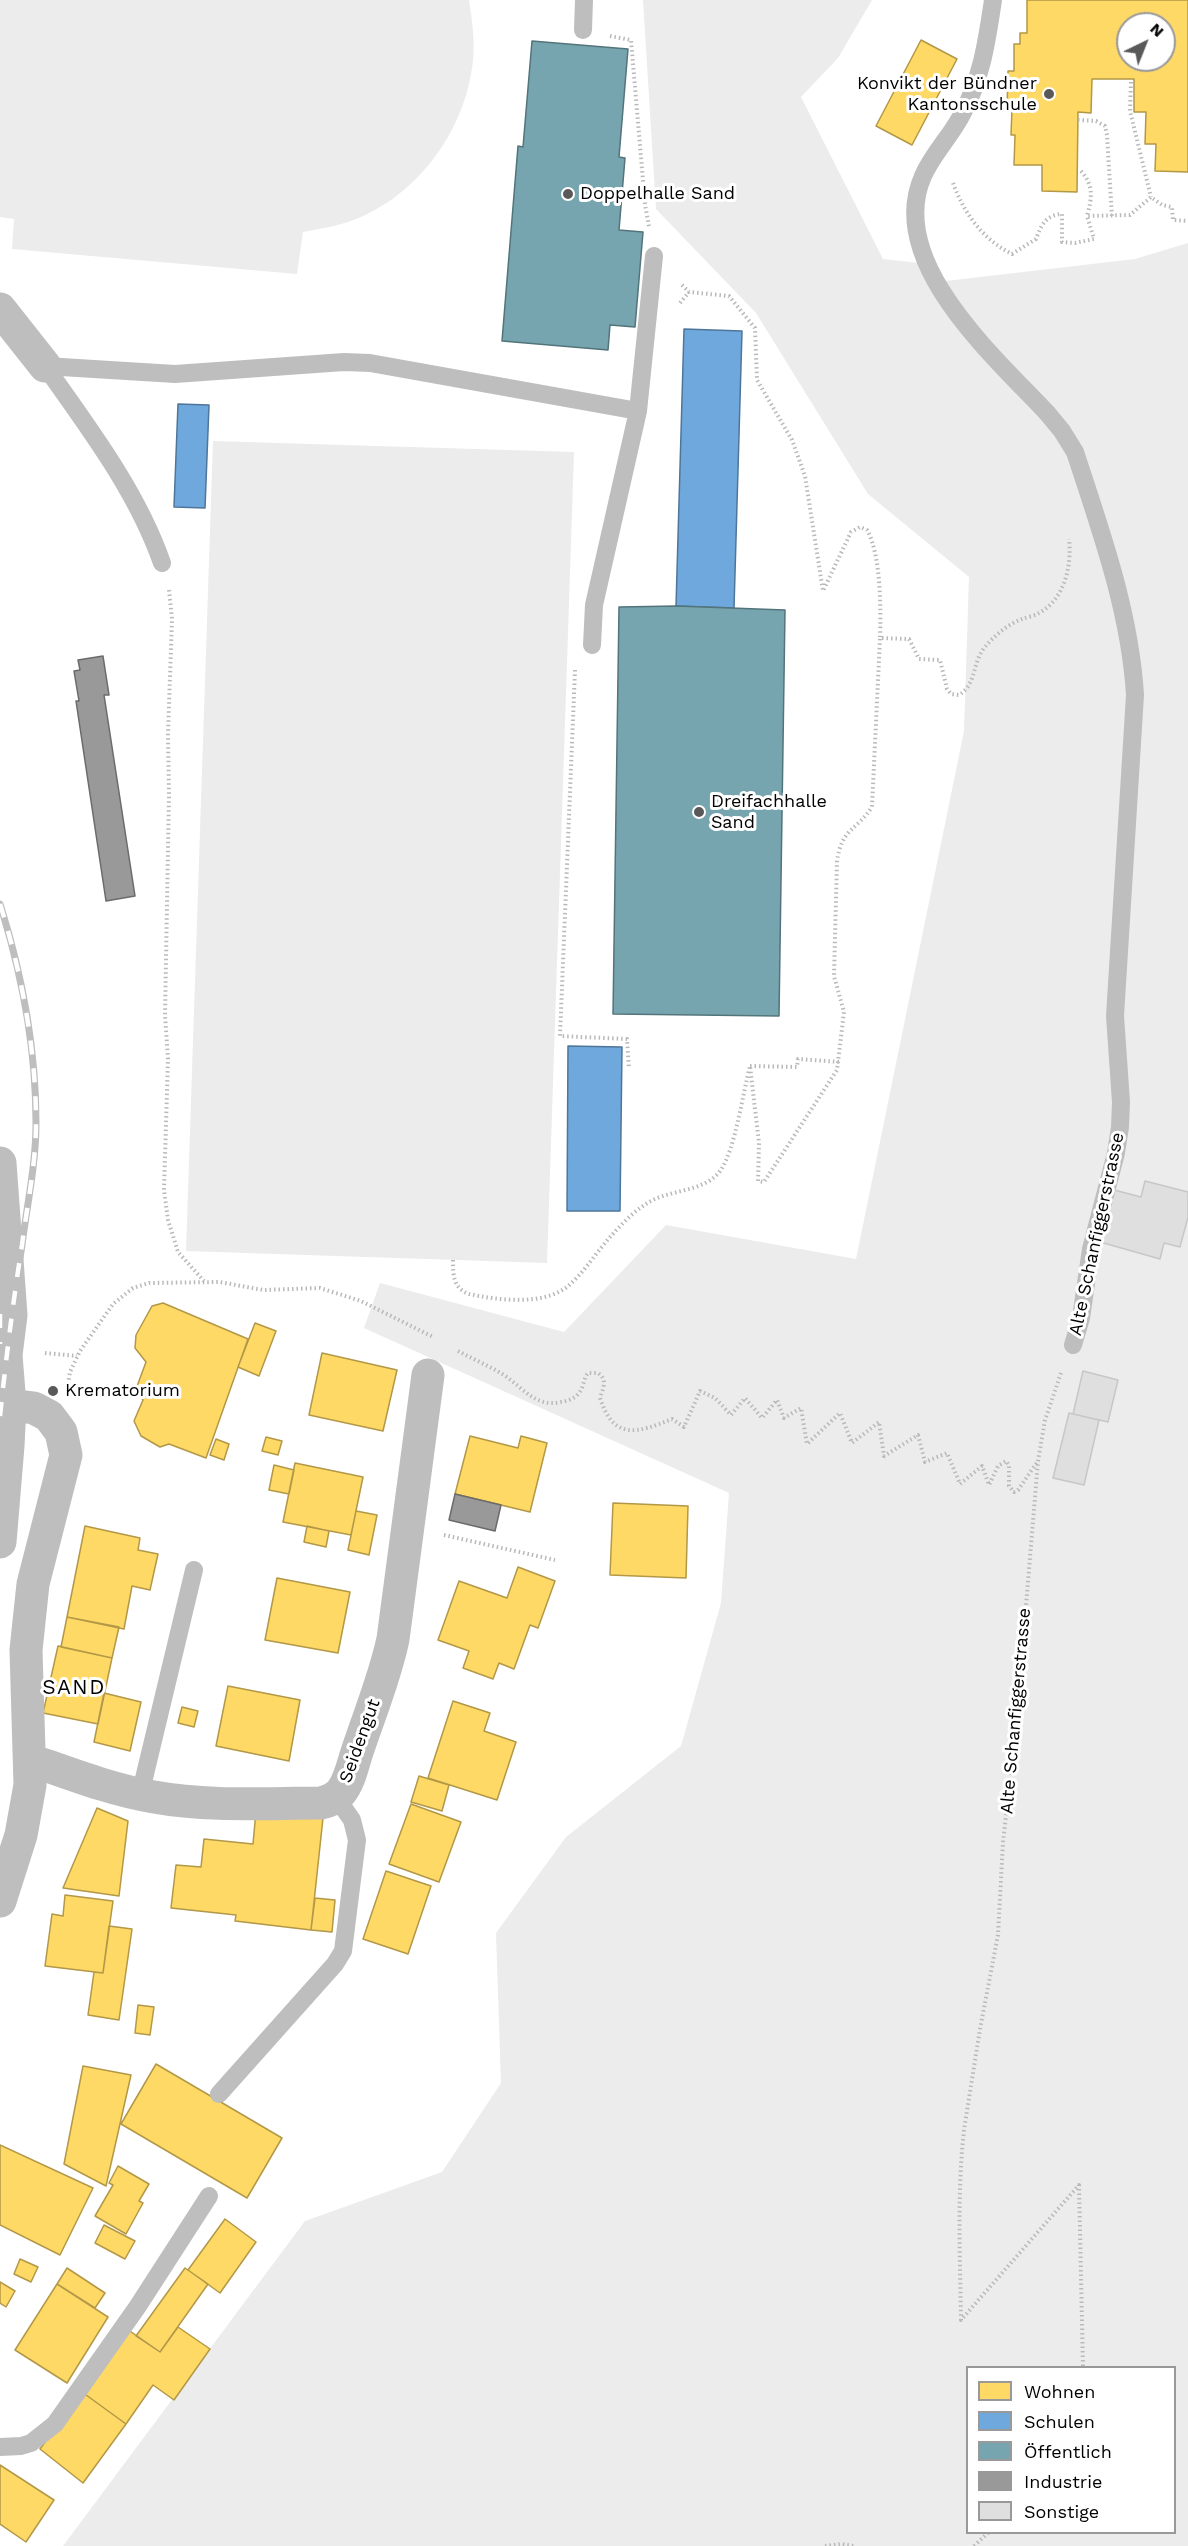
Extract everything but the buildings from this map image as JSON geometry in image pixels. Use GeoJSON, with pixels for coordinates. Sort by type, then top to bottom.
{"type":"FeatureCollection","features":[{"type":"Feature","properties":{"kind":"street"},"geometry":{"type":"LineString","coordinates":[[0,309],[45,366]]}},
{"type":"Feature","properties":{"kind":"street"},"geometry":{"type":"LineString","coordinates":[[0,1163],[11,1315],[6,1355],[10,1405],[0,1542]]}},
{"type":"Feature","properties":{"kind":"street","name":"Seidengut"},"geometry":{"type":"LineString","coordinates":[[31,1760],[140,1795],[204,1802],[321,1803],[336,1797],[346,1783],[389,1658],[428,1375]]}},
{"type":"Feature","properties":{"kind":"street"},"geometry":{"type":"LineString","coordinates":[[0,1901],[27,1811],[31,1760],[26,1681],[29,1616],[39,1556],[66,1455],[63,1437],[54,1421],[34,1408],[10,1405]]}},
{"type":"Feature","properties":{"kind":"lane"},"geometry":{"type":"LineString","coordinates":[[583,30],[584,0]]}},
{"type":"Feature","properties":{"kind":"lane","name":"Alte Schanfiggerstrasse"},"geometry":{"type":"LineString","coordinates":[[993,0],[985,52],[972,94],[960,120],[931,162],[920,184],[915,211],[917,235],[928,264],[955,313],[1048,414],[1075,452],[1123,612],[1136,695],[1115,1006],[1121,1102],[1120,1127],[1114,1162],[1091,1250],[1081,1318],[1073,1345]]}},
{"type":"Feature","properties":{"kind":"lane"},"geometry":{"type":"LineString","coordinates":[[592,645],[594,605],[638,411],[654,256]]}},
{"type":"Feature","properties":{"kind":"lane"},"geometry":{"type":"LineString","coordinates":[[45,366],[175,374],[344,362],[370,363],[638,411]]}},
{"type":"Feature","properties":{"kind":"lane"},"geometry":{"type":"LineString","coordinates":[[45,366],[112,464],[150,532],[162,562]]}},
{"type":"Feature","properties":{"kind":"lane"},"geometry":{"type":"LineString","coordinates":[[140,1795],[194,1570]]}},
{"type":"Feature","properties":{"kind":"lane"},"geometry":{"type":"LineString","coordinates":[[219,2094],[335,1964],[343,1951],[357,1840],[352,1820],[336,1797]]}},
{"type":"Feature","properties":{"kind":"lane"},"geometry":{"type":"LineString","coordinates":[[0,2447],[31,2443],[55,2424],[138,2306],[208,2196]]}},
{"type":"Feature","properties":{"kind":"path"},"geometry":{"type":"LineString","coordinates":[[583,30],[631,40],[645,204],[654,256],[688,292],[729,296],[755,327],[757,380],[792,440],[805,476],[823,591],[851,532],[860,527],[867,530],[874,554],[880,591],[872,807],[865,817],[846,833],[839,844],[837,861],[834,976],[844,1012],[840,1062],[764,1182],[759,1181],[759,1143],[750,1065]]}},
{"type":"Feature","properties":{"kind":"path"},"geometry":{"type":"LineString","coordinates":[[1131,82],[1130,111],[1151,197],[1162,205],[1172,207],[1173,220],[1188,221]]}},
{"type":"Feature","properties":{"kind":"path"},"geometry":{"type":"LineString","coordinates":[[1078,120],[1096,121],[1105,126],[1112,217]]}},
{"type":"Feature","properties":{"kind":"path"},"geometry":{"type":"LineString","coordinates":[[952,178],[959,199],[981,232],[994,244],[1012,254],[1036,239],[1047,218],[1054,214],[1062,214],[1062,242],[1075,243],[1094,239],[1087,216],[1092,188],[1081,171]]}},
{"type":"Feature","properties":{"kind":"path"},"geometry":{"type":"LineString","coordinates":[[1087,216],[1130,215],[1151,197]]}},
{"type":"Feature","properties":{"kind":"path"},"geometry":{"type":"LineString","coordinates":[[880,638],[909,639],[920,659],[940,660],[946,689],[951,694],[959,695],[970,684],[977,660],[987,644],[1013,623],[1040,613],[1055,598],[1067,575],[1068,536]]}},
{"type":"Feature","properties":{"kind":"path"},"geometry":{"type":"LineString","coordinates":[[162,562],[172,619],[168,735],[165,1015],[168,1059],[164,1190],[168,1220],[178,1252],[205,1282]]}},
{"type":"Feature","properties":{"kind":"path"},"geometry":{"type":"LineString","coordinates":[[592,645],[576,644],[560,1036],[627,1039],[629,1070]]}},
{"type":"Feature","properties":{"kind":"path"},"geometry":{"type":"LineString","coordinates":[[750,1065],[797,1067],[798,1059],[840,1062]]}},
{"type":"Feature","properties":{"kind":"path"},"geometry":{"type":"LineString","coordinates":[[453,1260],[453,1278],[459,1288],[469,1294],[510,1299],[536,1298],[561,1290],[576,1278],[610,1237],[643,1205],[663,1195],[697,1186],[718,1174],[729,1148],[750,1065]]}},
{"type":"Feature","properties":{"kind":"path"},"geometry":{"type":"LineString","coordinates":[[54,1421],[67,1401],[69,1378],[77,1356],[112,1304],[133,1288],[157,1282],[220,1282],[263,1290],[309,1287],[333,1291],[377,1308],[437,1339]]}},
{"type":"Feature","properties":{"kind":"path","name":"Alte Schanfiggerstrasse"},"geometry":{"type":"LineString","coordinates":[[1073,1345],[1048,1407],[1038,1461],[1016,1726],[1003,1842],[998,1935],[971,2078],[961,2163],[958,2251],[961,2320],[1079,2185],[1083,2366]]}},
{"type":"Feature","properties":{"kind":"path"},"geometry":{"type":"LineString","coordinates":[[456,1350],[504,1375],[533,1398],[546,1403],[562,1402],[574,1397],[580,1391],[588,1373],[598,1373],[603,1378],[604,1386],[600,1398],[609,1420],[620,1428],[629,1430],[642,1431],[672,1419],[684,1427],[700,1391],[715,1398],[731,1415],[745,1398],[762,1418],[777,1400],[784,1418],[801,1408],[807,1444],[840,1413],[852,1443],[879,1422],[884,1456],[918,1435],[925,1462],[947,1453],[960,1484],[982,1466],[989,1485],[998,1466],[1005,1461],[1009,1465],[1009,1486],[1014,1492],[1018,1490],[1038,1461]]}},
{"type":"Feature","properties":{"kind":"path"},"geometry":{"type":"LineString","coordinates":[[41,1354],[47,1352],[77,1356]]}},
{"type":"Feature","properties":{"kind":"path"},"geometry":{"type":"LineString","coordinates":[[408,1527],[555,1560]]}},
{"type":"Feature","properties":{"kind":"path"},"geometry":{"type":"LineString","coordinates":[[974,2546],[987,2534]]}},
{"type":"Feature","properties":{"kind":"path"},"geometry":{"type":"LineString","coordinates":[[825,2546],[841,2544],[854,2546]]}},
{"type":"Feature","properties":{"kind":"shaded area"},"geometry":{"type":"Polygon","coordinates":[[[0,0],[469,0],[473,60],[460,112],[433,159],[416,179],[395,197],[373,211],[342,224],[303,232],[297,274],[12,249],[14,219],[0,217],[0,0]]]}},
{"type":"Feature","properties":{"kind":"shaded area"},"geometry":{"type":"Polygon","coordinates":[[[643,0],[872,0],[838,58],[801,97],[883,259],[928,264],[937,282],[1135,259],[1188,243],[1188,2546],[63,2546],[305,2221],[442,2172],[501,2083],[496,1933],[566,1837],[681,1746],[721,1603],[729,1493],[364,1328],[380,1283],[564,1332],[666,1225],[856,1259],[964,731],[969,577],[868,494],[756,313],[656,209],[643,0]]]}},
{"type":"Feature","properties":{"kind":"shaded area"},"geometry":{"type":"Polygon","coordinates":[[[213,441],[574,452],[547,1263],[186,1251],[213,441]]]}},
{"type":"Feature","properties":{"kind":"railway"},"geometry":{"type":"LineString","coordinates":[[0,904],[15,957],[26,1012],[33,1068],[36,1123],[33,1169],[0,1416]]}},
{"type":"Feature","properties":{"kind":"railway"},"geometry":{"type":"LineString","coordinates":[[0,1314],[0,1344]]}},
{"type":"Feature","properties":{"kind":"place","name":"Konvikt der Bündner Kantonsschule"},"geometry":{"type":"Point","coordinates":[1049,94]}},
{"type":"Feature","properties":{"kind":"place","name":"Doppelhalle Sand"},"geometry":{"type":"Point","coordinates":[568,194]}},
{"type":"Feature","properties":{"kind":"place","name":"Dreifachhalle Sand"},"geometry":{"type":"Point","coordinates":[699,812]}},
{"type":"Feature","properties":{"kind":"place","name":"Krematorium"},"geometry":{"type":"Point","coordinates":[53,1391]}},
{"type":"Feature","properties":{"kind":"district","name":"SAND"},"geometry":{"type":"Point","coordinates":[74,1688]}}]}
